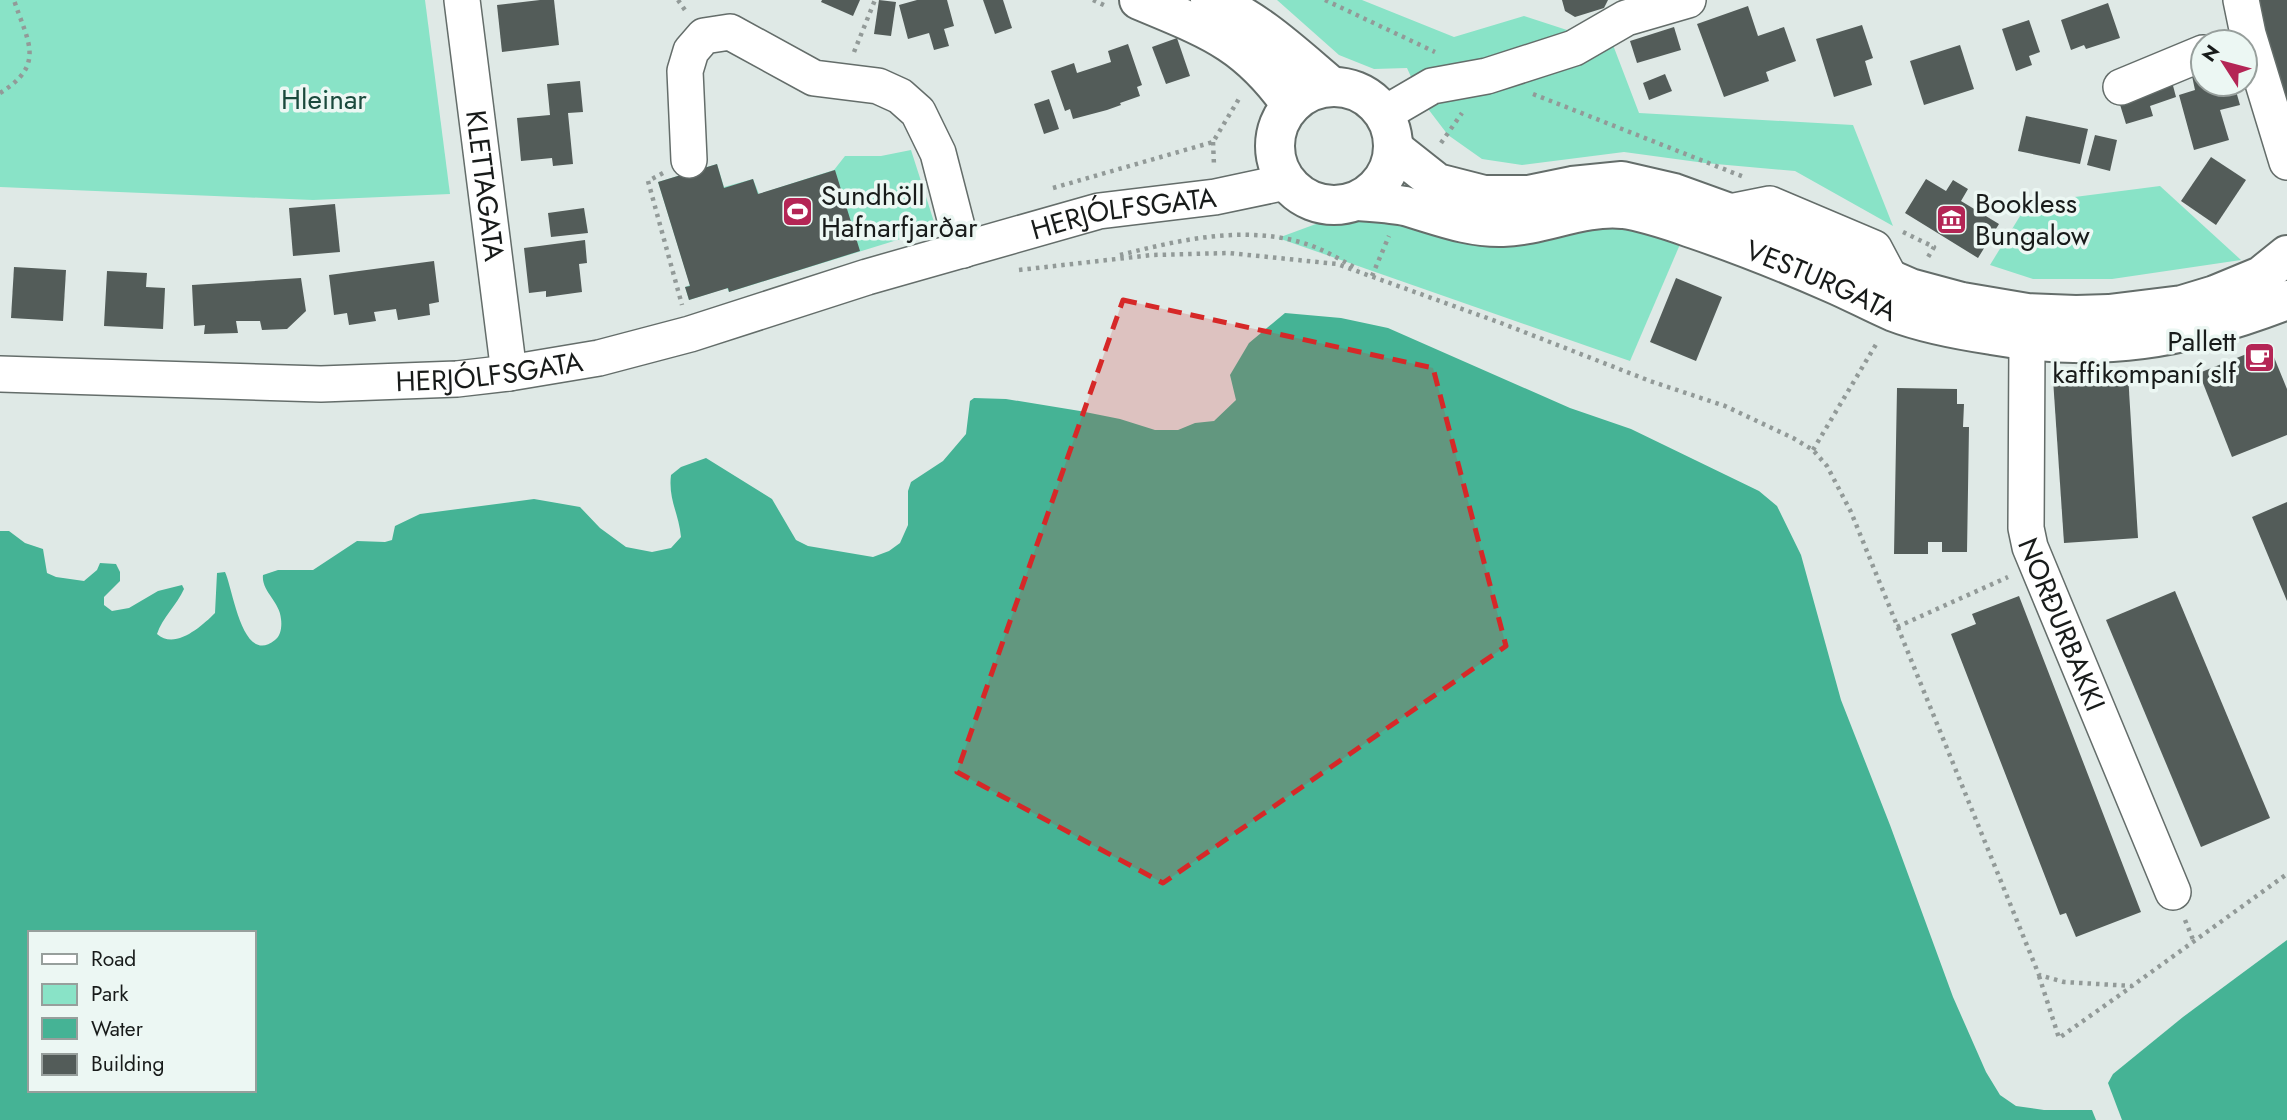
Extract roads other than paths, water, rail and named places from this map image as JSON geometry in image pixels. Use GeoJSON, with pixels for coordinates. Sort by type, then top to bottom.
{"type":"FeatureCollection","features":[{"type":"Feature","properties":{"kind":"main road"},"geometry":{"type":"LineString","coordinates":[[1225,3],[1261,26],[1331,86]]}},
{"type":"Feature","properties":{"kind":"main road"},"geometry":{"type":"LineString","coordinates":[[1128,6],[1222,36],[1254,61],[1291,105]]}},
{"type":"Feature","properties":{"kind":"main road"},"geometry":{"type":"LineString","coordinates":[[1331,86],[1347,87],[1375,102],[1389,131],[1391,165],[1384,180],[1372,192],[1357,201],[1338,206],[1319,204],[1301,195],[1286,182],[1277,163],[1275,143],[1279,123],[1291,105],[1302,95],[1331,86]]}},
{"type":"Feature","properties":{"kind":"main road","name":"VESTURGATA"},"geometry":{"type":"LineString","coordinates":[[1389,131],[1437,183],[1484,195],[1528,195],[1572,186],[1622,181],[1674,193],[1730,212],[1910,288],[1962,302],[2007,310],[2076,315],[2169,307],[2216,295],[2260,276],[2287,255]]}},
{"type":"Feature","properties":{"kind":"main road","name":"VESTURGATA"},"geometry":{"type":"LineString","coordinates":[[1357,201],[1402,205],[1458,222],[1501,227],[1530,225],[1575,213],[1622,209],[1668,220],[1749,249],[1896,312],[1957,330],[2027,342],[2076,344],[2148,340],[2224,323],[2287,300]]}},
{"type":"Feature","properties":{"kind":"street","name":"KLETTAGATA"},"geometry":{"type":"LineString","coordinates":[[462,0],[509,373]]}},
{"type":"Feature","properties":{"kind":"street"},"geometry":{"type":"LineString","coordinates":[[1389,131],[1432,86],[1486,76],[1574,48],[1626,18],[1688,0]]}},
{"type":"Feature","properties":{"kind":"street"},"geometry":{"type":"LineString","coordinates":[[2240,28],[2241,0]]}},
{"type":"Feature","properties":{"kind":"street"},"geometry":{"type":"LineString","coordinates":[[689,160],[685,71],[691,51],[704,36],[730,32],[814,78],[878,86],[900,96],[918,111],[938,153],[963,250]]}},
{"type":"Feature","properties":{"kind":"street"},"geometry":{"type":"LineString","coordinates":[[2121,87],[2189,59]]}},
{"type":"Feature","properties":{"kind":"street"},"geometry":{"type":"LineString","coordinates":[[2259,90],[2287,162]]}},
{"type":"Feature","properties":{"kind":"street","name":"HERJÓLFSGATA"},"geometry":{"type":"LineString","coordinates":[[0,374],[321,384],[457,379],[509,373],[599,358],[690,334],[781,303],[1098,211],[1215,197],[1286,182]]}},
{"type":"Feature","properties":{"kind":"street","name":"NORÐURBAKKI"},"geometry":{"type":"LineString","coordinates":[[2027,342],[2026,528],[2038,564],[2173,892]]}},
{"type":"Feature","properties":{"kind":"water"},"geometry":{"type":"Polygon","coordinates":[[[1285,313],[1341,318],[1388,328],[1570,408],[1631,429],[1759,491],[1777,506],[1801,555],[1841,700],[1953,997],[1986,1072],[2000,1095],[2016,1106],[2044,1110],[2092,1110],[2096,1120],[0,1120],[0,531],[9,531],[25,543],[43,549],[47,573],[56,577],[84,581],[97,570],[100,563],[116,564],[120,581],[104,597],[104,605],[112,611],[129,608],[158,591],[182,585],[184,589],[181,595],[157,634],[164,638],[188,635],[215,613],[217,573],[225,572],[247,635],[254,643],[264,645],[277,638],[281,625],[280,613],[265,586],[263,575],[278,570],[313,570],[357,541],[392,540],[395,526],[420,514],[534,499],[580,507],[600,528],[626,547],[652,552],[671,548],[681,537],[671,492],[671,475],[681,467],[706,458],[772,499],[796,540],[808,546],[873,557],[900,543],[908,525],[908,491],[911,482],[943,461],[966,434],[970,401],[974,398],[1006,399],[1120,419],[1155,430],[1178,430],[1195,423],[1214,421],[1236,400],[1230,375],[1249,343],[1285,313]]]}},
{"type":"Feature","properties":{"kind":"water"},"geometry":{"type":"Polygon","coordinates":[[[2287,940],[2287,1120],[2122,1120],[2108,1083],[2113,1074],[2183,1017],[2287,940]]]}},
{"type":"Feature","properties":{"kind":"place","name":"Sundhöll Hafnarfjarðar"},"geometry":{"type":"Point","coordinates":[798,211]}},
{"type":"Feature","properties":{"kind":"place","name":"Bookless Bungalow"},"geometry":{"type":"Point","coordinates":[1952,219]}},
{"type":"Feature","properties":{"kind":"place","name":"Pallett kaffikompaní slf"},"geometry":{"type":"Point","coordinates":[2259,357]}},
{"type":"Feature","properties":{"kind":"park label","name":"Hleinar"},"geometry":{"type":"Point","coordinates":[324,99]}}]}
